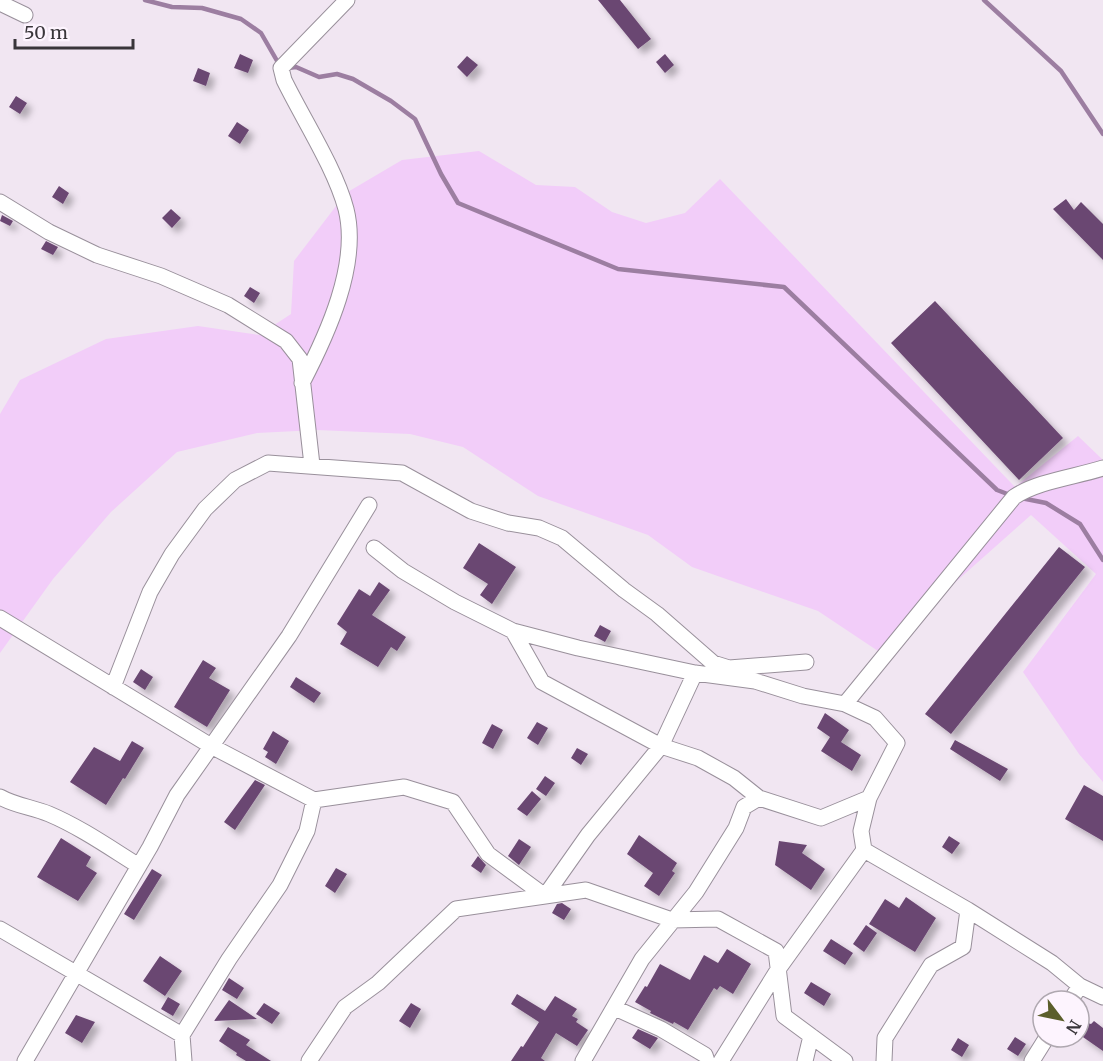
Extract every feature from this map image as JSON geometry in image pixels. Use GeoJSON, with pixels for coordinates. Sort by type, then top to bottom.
{"type":"FeatureCollection","features":[{"type":"Feature","properties":{"kind":"street"},"geometry":{"type":"LineString","coordinates":[[302,383],[323,343],[337,306],[345,269],[349,234],[346,210],[336,181],[288,88],[281,68],[347,0]]}},
{"type":"Feature","properties":{"kind":"street"},"geometry":{"type":"LineString","coordinates":[[0,3],[25,15]]}},
{"type":"Feature","properties":{"kind":"street"},"geometry":{"type":"LineString","coordinates":[[0,202],[49,231],[98,255],[161,276],[228,305],[286,341],[300,358],[312,465]]}},
{"type":"Feature","properties":{"kind":"street"},"geometry":{"type":"LineString","coordinates":[[113,687],[150,592],[172,554],[205,509],[235,480],[268,463],[402,473],[471,511],[508,523],[539,528],[562,538],[624,590],[657,614],[713,663],[729,668],[806,662]]}},
{"type":"Feature","properties":{"kind":"street"},"geometry":{"type":"LineString","coordinates":[[845,704],[1014,497],[1022,491],[1103,468]]}},
{"type":"Feature","properties":{"kind":"street"},"geometry":{"type":"LineString","coordinates":[[25,1061],[139,866],[177,795],[289,636],[369,505]]}},
{"type":"Feature","properties":{"kind":"street"},"geometry":{"type":"LineString","coordinates":[[374,548],[403,571],[455,602],[513,631],[578,648],[695,673],[755,681],[803,696],[845,704],[875,718],[897,743],[869,798],[861,831],[864,850],[779,968],[721,1061]]}},
{"type":"Feature","properties":{"kind":"street"},"geometry":{"type":"LineString","coordinates":[[0,618],[211,746],[314,800],[404,787],[453,802],[488,854],[545,896]]}},
{"type":"Feature","properties":{"kind":"street"},"geometry":{"type":"LineString","coordinates":[[513,631],[542,682],[661,746],[698,758],[734,778],[759,798],[821,818],[869,798]]}},
{"type":"Feature","properties":{"kind":"street"},"geometry":{"type":"LineString","coordinates":[[545,896],[588,835],[661,746],[695,673]]}},
{"type":"Feature","properties":{"kind":"street"},"geometry":{"type":"LineString","coordinates":[[0,796],[12,804],[48,813],[93,837],[139,866]]}},
{"type":"Feature","properties":{"kind":"street"},"geometry":{"type":"LineString","coordinates":[[582,1061],[642,959],[696,892],[736,828],[744,807],[759,798]]}},
{"type":"Feature","properties":{"kind":"street"},"geometry":{"type":"LineString","coordinates":[[184,1061],[182,1035],[229,959],[280,885],[307,831],[314,800]]}},
{"type":"Feature","properties":{"kind":"street"},"geometry":{"type":"LineString","coordinates":[[864,850],[968,910],[1052,963],[1080,986],[1103,997]]}},
{"type":"Feature","properties":{"kind":"street"},"geometry":{"type":"LineString","coordinates":[[309,1061],[345,1007],[378,983],[456,909],[586,890],[672,920],[718,920],[776,951],[784,1016],[845,1061]]}},
{"type":"Feature","properties":{"kind":"street"},"geometry":{"type":"LineString","coordinates":[[884,1061],[885,1038],[931,965],[963,947],[968,910]]}},
{"type":"Feature","properties":{"kind":"street"},"geometry":{"type":"LineString","coordinates":[[0,929],[182,1035]]}},
{"type":"Feature","properties":{"kind":"street"},"geometry":{"type":"LineString","coordinates":[[615,1008],[661,1029],[705,1055],[707,1061]]}},
{"type":"Feature","properties":{"kind":"street"},"geometry":{"type":"LineString","coordinates":[[805,1061],[811,1036]]}},
{"type":"Feature","properties":{"kind":"shaded area"},"geometry":{"type":"Polygon","coordinates":[[[479,151],[536,185],[575,187],[612,212],[646,223],[685,213],[720,179],[1015,487],[1078,436],[1103,460],[1103,782],[1079,754],[1023,672],[1096,574],[1031,515],[878,651],[818,611],[692,567],[648,535],[538,496],[463,447],[410,434],[317,430],[257,433],[177,452],[111,512],[53,579],[0,653],[0,414],[20,380],[106,339],[198,326],[259,335],[291,314],[294,261],[346,193],[402,160],[479,151]]]}},
{"type":"Feature","properties":{"kind":"building"},"geometry":{"type":"Polygon","coordinates":[[[598,0],[620,0],[651,39],[638,49],[598,0]]]}},
{"type":"Feature","properties":{"kind":"building"},"geometry":{"type":"Polygon","coordinates":[[[240,54],[253,60],[248,73],[234,68],[240,54]]]}},
{"type":"Feature","properties":{"kind":"building"},"geometry":{"type":"Polygon","coordinates":[[[665,54],[674,65],[665,73],[656,62],[665,54]]]}},
{"type":"Feature","properties":{"kind":"building"},"geometry":{"type":"Polygon","coordinates":[[[467,56],[478,65],[467,77],[457,67],[467,56]]]}},
{"type":"Feature","properties":{"kind":"building"},"geometry":{"type":"Polygon","coordinates":[[[198,68],[210,73],[206,86],[193,81],[198,68]]]}},
{"type":"Feature","properties":{"kind":"building"},"geometry":{"type":"Polygon","coordinates":[[[16,96],[27,103],[20,114],[9,107],[16,96]]]}},
{"type":"Feature","properties":{"kind":"building"},"geometry":{"type":"Polygon","coordinates":[[[237,122],[249,130],[240,144],[228,136],[237,122]]]}},
{"type":"Feature","properties":{"kind":"building"},"geometry":{"type":"Polygon","coordinates":[[[59,186],[69,193],[63,204],[52,197],[59,186]]]}},
{"type":"Feature","properties":{"kind":"building"},"geometry":{"type":"Polygon","coordinates":[[[1066,199],[1074,210],[1081,202],[1103,224],[1103,260],[1053,209],[1066,199]]]}},
{"type":"Feature","properties":{"kind":"building"},"geometry":{"type":"Polygon","coordinates":[[[171,209],[181,218],[172,228],[162,218],[171,209]]]}},
{"type":"Feature","properties":{"kind":"building"},"geometry":{"type":"Polygon","coordinates":[[[2,215],[13,221],[10,226],[0,221],[2,215]]]}},
{"type":"Feature","properties":{"kind":"building"},"geometry":{"type":"Polygon","coordinates":[[[46,241],[58,247],[53,255],[41,249],[46,241]]]}},
{"type":"Feature","properties":{"kind":"building"},"geometry":{"type":"Polygon","coordinates":[[[250,287],[260,293],[254,303],[244,296],[250,287]]]}},
{"type":"Feature","properties":{"kind":"building"},"geometry":{"type":"Polygon","coordinates":[[[935,301],[1063,438],[1019,480],[891,343],[935,301]]]}},
{"type":"Feature","properties":{"kind":"building"},"geometry":{"type":"Polygon","coordinates":[[[479,543],[516,567],[492,604],[480,595],[488,584],[463,568],[479,543]]]}},
{"type":"Feature","properties":{"kind":"building"},"geometry":{"type":"Polygon","coordinates":[[[1059,547],[1085,567],[951,734],[925,714],[1059,547]]]}},
{"type":"Feature","properties":{"kind":"building"},"geometry":{"type":"Polygon","coordinates":[[[379,582],[390,590],[372,615],[406,637],[397,651],[391,647],[378,667],[340,644],[347,632],[337,624],[359,589],[370,596],[379,582]]]}},
{"type":"Feature","properties":{"kind":"building"},"geometry":{"type":"Polygon","coordinates":[[[600,625],[611,631],[605,642],[594,636],[600,625]]]}},
{"type":"Feature","properties":{"kind":"building"},"geometry":{"type":"Polygon","coordinates":[[[203,660],[216,668],[209,678],[230,690],[207,727],[174,707],[203,660]]]}},
{"type":"Feature","properties":{"kind":"building"},"geometry":{"type":"Polygon","coordinates":[[[141,669],[153,677],[145,690],[133,682],[141,669]]]}},
{"type":"Feature","properties":{"kind":"building"},"geometry":{"type":"Polygon","coordinates":[[[296,677],[321,693],[314,703],[290,687],[296,677]]]}},
{"type":"Feature","properties":{"kind":"building"},"geometry":{"type":"Polygon","coordinates":[[[825,713],[849,730],[841,742],[861,755],[852,771],[821,751],[830,737],[817,728],[825,713]]]}},
{"type":"Feature","properties":{"kind":"building"},"geometry":{"type":"Polygon","coordinates":[[[537,722],[548,728],[538,745],[527,738],[537,722]]]}},
{"type":"Feature","properties":{"kind":"building"},"geometry":{"type":"Polygon","coordinates":[[[492,724],[503,730],[493,749],[482,743],[492,724]]]}},
{"type":"Feature","properties":{"kind":"building"},"geometry":{"type":"Polygon","coordinates":[[[273,731],[289,741],[276,764],[265,757],[268,752],[263,749],[273,731]]]}},
{"type":"Feature","properties":{"kind":"building"},"geometry":{"type":"Polygon","coordinates":[[[955,740],[1008,769],[1000,781],[950,749],[955,740]]]}},
{"type":"Feature","properties":{"kind":"building"},"geometry":{"type":"Polygon","coordinates":[[[132,741],[144,748],[106,805],[70,782],[94,747],[120,761],[132,741]]]}},
{"type":"Feature","properties":{"kind":"building"},"geometry":{"type":"Polygon","coordinates":[[[577,748],[588,754],[581,765],[571,758],[577,748]]]}},
{"type":"Feature","properties":{"kind":"building"},"geometry":{"type":"Polygon","coordinates":[[[545,776],[555,783],[546,796],[536,789],[545,776]]]}},
{"type":"Feature","properties":{"kind":"building"},"geometry":{"type":"Polygon","coordinates":[[[255,780],[265,785],[235,830],[224,822],[255,780]]]}},
{"type":"Feature","properties":{"kind":"building"},"geometry":{"type":"Polygon","coordinates":[[[1084,785],[1103,796],[1103,841],[1065,819],[1084,785]]]}},
{"type":"Feature","properties":{"kind":"building"},"geometry":{"type":"Polygon","coordinates":[[[532,791],[541,799],[527,816],[517,809],[532,791]]]}},
{"type":"Feature","properties":{"kind":"building"},"geometry":{"type":"Polygon","coordinates":[[[639,835],[677,863],[672,871],[675,873],[659,896],[644,886],[653,873],[627,854],[639,835]]]}},
{"type":"Feature","properties":{"kind":"building"},"geometry":{"type":"Polygon","coordinates":[[[949,836],[960,843],[952,854],[942,847],[949,836]]]}},
{"type":"Feature","properties":{"kind":"building"},"geometry":{"type":"Polygon","coordinates":[[[61,838],[91,857],[86,866],[97,873],[78,901],[37,877],[61,838]]]}},
{"type":"Feature","properties":{"kind":"building"},"geometry":{"type":"Polygon","coordinates":[[[519,839],[531,847],[519,865],[508,856],[519,839]]]}},
{"type":"Feature","properties":{"kind":"building"},"geometry":{"type":"Polygon","coordinates":[[[779,841],[807,845],[802,853],[825,869],[811,890],[775,865],[779,841]]]}},
{"type":"Feature","properties":{"kind":"building"},"geometry":{"type":"Polygon","coordinates":[[[478,856],[486,865],[481,873],[471,866],[478,856]]]}},
{"type":"Feature","properties":{"kind":"building"},"geometry":{"type":"Polygon","coordinates":[[[336,868],[347,874],[335,893],[325,886],[336,868]]]}},
{"type":"Feature","properties":{"kind":"building"},"geometry":{"type":"Polygon","coordinates":[[[152,869],[162,875],[134,920],[124,914],[152,869]]]}},
{"type":"Feature","properties":{"kind":"building"},"geometry":{"type":"Polygon","coordinates":[[[906,897],[936,918],[915,952],[869,924],[885,899],[899,908],[906,897]]]}},
{"type":"Feature","properties":{"kind":"building"},"geometry":{"type":"Polygon","coordinates":[[[562,903],[571,909],[564,920],[552,913],[557,904],[562,903]]]}},
{"type":"Feature","properties":{"kind":"building"},"geometry":{"type":"Polygon","coordinates":[[[866,925],[877,933],[864,952],[853,944],[866,925]]]}},
{"type":"Feature","properties":{"kind":"building"},"geometry":{"type":"Polygon","coordinates":[[[831,939],[853,953],[845,965],[823,951],[831,939]]]}},
{"type":"Feature","properties":{"kind":"building"},"geometry":{"type":"Polygon","coordinates":[[[727,949],[751,964],[733,994],[720,986],[717,990],[714,988],[688,1030],[650,1013],[651,1011],[635,1002],[660,964],[690,980],[704,955],[718,963],[727,949]]]}},
{"type":"Feature","properties":{"kind":"building"},"geometry":{"type":"Polygon","coordinates":[[[160,956],[182,971],[165,996],[143,981],[160,956]]]}},
{"type":"Feature","properties":{"kind":"building"},"geometry":{"type":"Polygon","coordinates":[[[229,978],[244,988],[237,999],[222,990],[229,978]]]}},
{"type":"Feature","properties":{"kind":"building"},"geometry":{"type":"Polygon","coordinates":[[[811,982],[831,994],[824,1006],[804,993],[811,982]]]}},
{"type":"Feature","properties":{"kind":"building"},"geometry":{"type":"Polygon","coordinates":[[[517,994],[545,1011],[555,996],[577,1009],[572,1016],[578,1019],[576,1022],[588,1030],[577,1046],[556,1033],[541,1058],[545,1061],[511,1061],[539,1022],[511,1004],[517,994]]]}},
{"type":"Feature","properties":{"kind":"building"},"geometry":{"type":"Polygon","coordinates":[[[168,997],[180,1004],[173,1016],[161,1009],[168,997]]]}},
{"type":"Feature","properties":{"kind":"building"},"geometry":{"type":"Polygon","coordinates":[[[229,1000],[257,1019],[214,1021],[229,1000]]]}},
{"type":"Feature","properties":{"kind":"building"},"geometry":{"type":"Polygon","coordinates":[[[264,1003],[280,1013],[272,1024],[256,1014],[264,1003]]]}},
{"type":"Feature","properties":{"kind":"building"},"geometry":{"type":"Polygon","coordinates":[[[411,1003],[421,1009],[410,1028],[399,1021],[411,1003]]]}},
{"type":"Feature","properties":{"kind":"building"},"geometry":{"type":"Polygon","coordinates":[[[76,1015],[95,1022],[82,1043],[65,1033],[76,1015]]]}},
{"type":"Feature","properties":{"kind":"building"},"geometry":{"type":"Polygon","coordinates":[[[1094,1021],[1103,1028],[1103,1051],[1091,1043],[1091,1024],[1094,1021]]]}},
{"type":"Feature","properties":{"kind":"building"},"geometry":{"type":"Polygon","coordinates":[[[228,1027],[250,1040],[246,1045],[271,1061],[246,1061],[236,1055],[237,1053],[219,1041],[228,1027]]]}},
{"type":"Feature","properties":{"kind":"building"},"geometry":{"type":"Polygon","coordinates":[[[638,1029],[658,1038],[650,1049],[632,1038],[638,1029]]]}},
{"type":"Feature","properties":{"kind":"building"},"geometry":{"type":"Polygon","coordinates":[[[1015,1037],[1026,1044],[1018,1056],[1007,1049],[1015,1037]]]}},
{"type":"Feature","properties":{"kind":"building"},"geometry":{"type":"Polygon","coordinates":[[[958,1038],[969,1045],[962,1057],[951,1050],[958,1038]]]}},
{"type":"Feature","properties":{"kind":"waterway"},"geometry":{"type":"LineString","coordinates":[[145,0],[172,7],[202,8],[241,19],[261,33],[280,66]]}},
{"type":"Feature","properties":{"kind":"waterway"},"geometry":{"type":"LineString","coordinates":[[984,0],[1061,71],[1103,134]]}},
{"type":"Feature","properties":{"kind":"waterway"},"geometry":{"type":"LineString","coordinates":[[288,68],[296,67],[319,77],[337,74],[353,79],[391,101],[415,119],[441,174],[458,203],[618,269],[784,287],[997,490],[1010,495]]}},
{"type":"Feature","properties":{"kind":"waterway"},"geometry":{"type":"LineString","coordinates":[[1021,498],[1046,503],[1080,524],[1103,560]]}}]}
